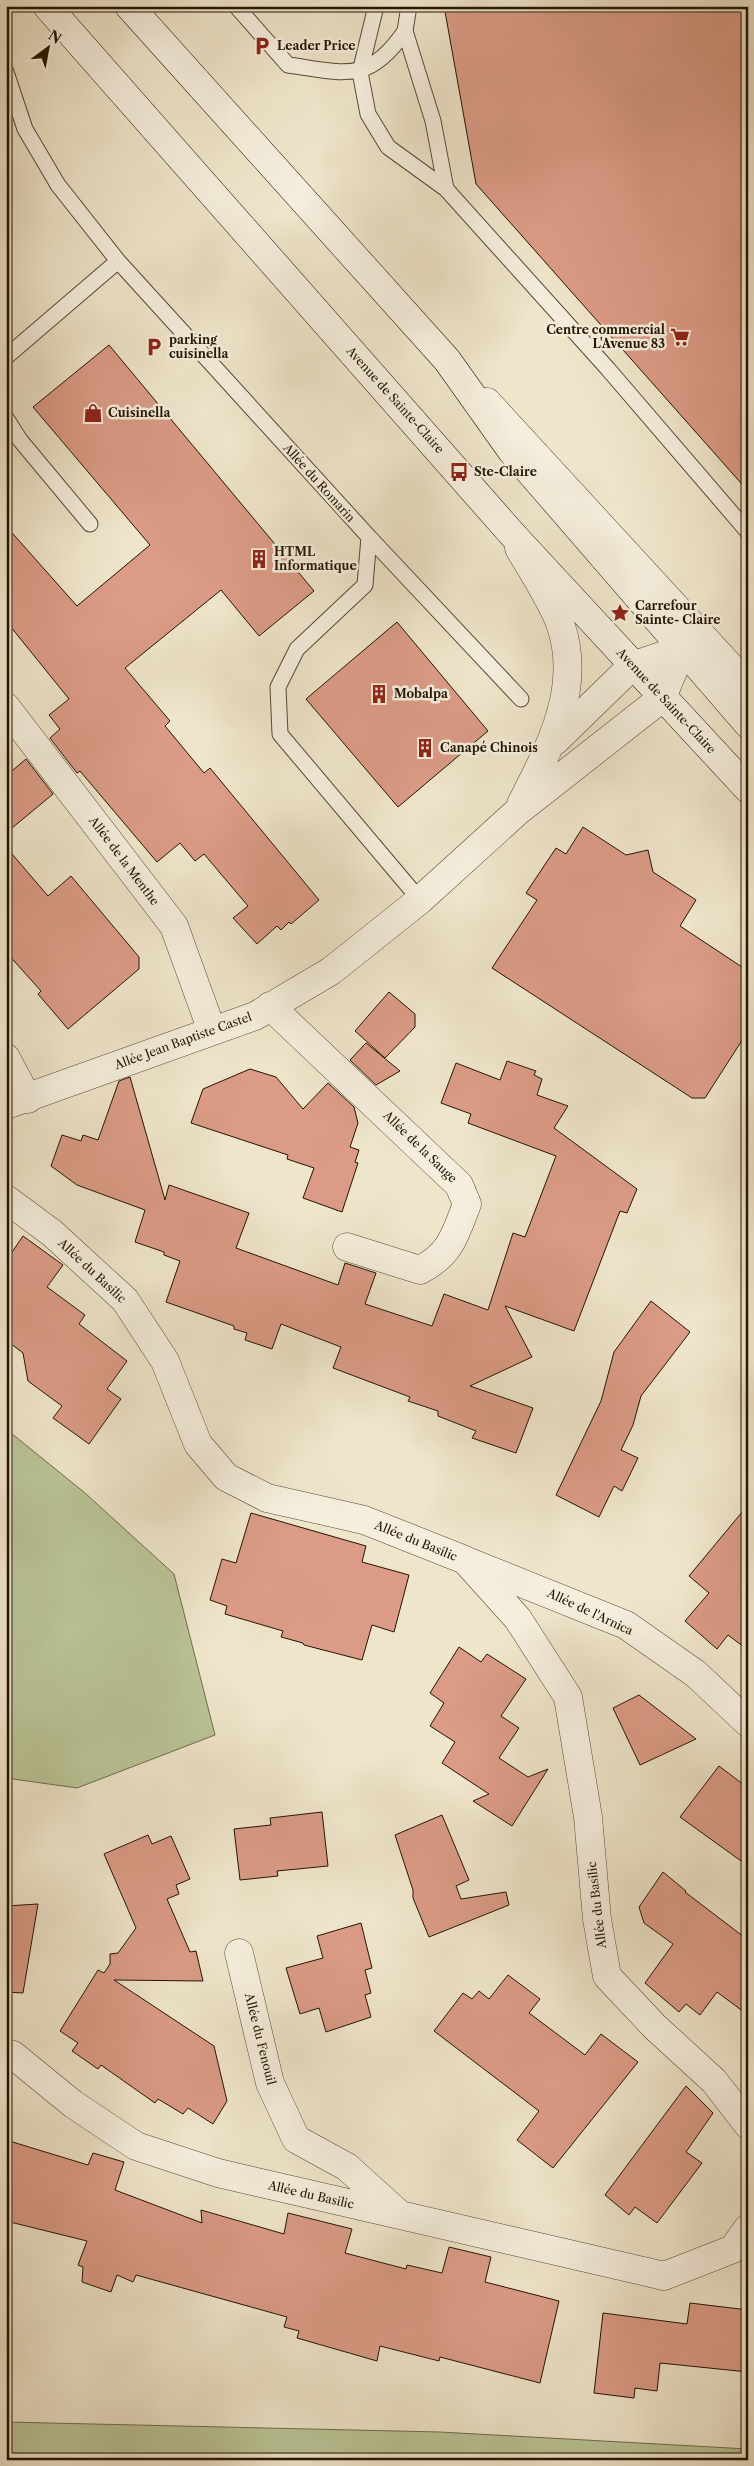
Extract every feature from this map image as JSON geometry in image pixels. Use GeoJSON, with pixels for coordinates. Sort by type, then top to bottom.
{"type":"FeatureCollection","features":[{"type":"Feature","properties":{"kind":"street","name":"Avenue de Sainte-Claire"},"geometry":{"type":"LineString","coordinates":[[47,6],[512,534],[632,666],[748,789]]}},
{"type":"Feature","properties":{"kind":"street"},"geometry":{"type":"LineString","coordinates":[[129,6],[447,360],[526,443],[748,686]]}},
{"type":"Feature","properties":{"kind":"street"},"geometry":{"type":"LineString","coordinates":[[447,360],[511,450],[748,724]]}},
{"type":"Feature","properties":{"kind":"street"},"geometry":{"type":"LineString","coordinates":[[512,534],[560,626],[567,656],[565,704],[552,744],[518,811]]}},
{"type":"Feature","properties":{"kind":"street"},"geometry":{"type":"LineString","coordinates":[[552,744],[632,666],[682,649]]}},
{"type":"Feature","properties":{"kind":"street"},"geometry":{"type":"LineString","coordinates":[[662,698],[682,649]]}},
{"type":"Feature","properties":{"kind":"street","name":"Allée Jean Baptiste Castel"},"geometry":{"type":"LineString","coordinates":[[17,1102],[255,1016],[331,971],[420,900],[518,811],[662,698]]}},
{"type":"Feature","properties":{"kind":"street","name":"Allée de la Menthe"},"geometry":{"type":"LineString","coordinates":[[6,707],[174,926],[212,1031]]}},
{"type":"Feature","properties":{"kind":"street","name":"Allée de la Sauge"},"geometry":{"type":"LineString","coordinates":[[270,1006],[459,1185],[467,1204],[450,1246],[440,1258],[420,1270],[347,1247]]}},
{"type":"Feature","properties":{"kind":"street"},"geometry":{"type":"LineString","coordinates":[[6,1058],[17,1102]]}},
{"type":"Feature","properties":{"kind":"street","name":"Allée du Basilic"},"geometry":{"type":"LineString","coordinates":[[6,1199],[52,1233],[126,1300],[165,1361],[198,1444],[226,1477],[267,1498],[364,1520],[465,1560],[518,1619],[568,1697],[588,1817],[597,1920],[607,1976],[655,2027],[714,2080],[748,2125]]}},
{"type":"Feature","properties":{"kind":"street","name":"Allée de l'Arnica"},"geometry":{"type":"LineString","coordinates":[[465,1560],[546,1591],[626,1626],[696,1674],[748,1723]]}},
{"type":"Feature","properties":{"kind":"street","name":"Allée du Fenouil"},"geometry":{"type":"LineString","coordinates":[[239,1953],[270,2083],[296,2139],[347,2167],[400,2216]]}},
{"type":"Feature","properties":{"kind":"street","name":"Allée du Basilic"},"geometry":{"type":"LineString","coordinates":[[6,2052],[13,2055],[73,2104],[136,2146],[218,2173],[664,2276],[733,2249],[748,2228]]}},
{"type":"Feature","properties":{"kind":"lane"},"geometry":{"type":"LineString","coordinates":[[236,6],[288,65],[360,72],[391,52],[405,31],[409,6]]}},
{"type":"Feature","properties":{"kind":"lane"},"geometry":{"type":"LineString","coordinates":[[376,6],[360,72],[368,114],[388,147],[446,189],[608,369],[748,532]]}},
{"type":"Feature","properties":{"kind":"lane"},"geometry":{"type":"LineString","coordinates":[[405,31],[433,120],[446,189]]}},
{"type":"Feature","properties":{"kind":"lane","name":"Allée du Romarin"},"geometry":{"type":"LineString","coordinates":[[6,72],[25,129],[58,185],[118,261],[369,538],[521,699]]}},
{"type":"Feature","properties":{"kind":"lane"},"geometry":{"type":"LineString","coordinates":[[6,357],[118,261]]}},
{"type":"Feature","properties":{"kind":"lane"},"geometry":{"type":"LineString","coordinates":[[6,418],[20,440],[90,524]]}},
{"type":"Feature","properties":{"kind":"lane"},"geometry":{"type":"LineString","coordinates":[[369,538],[365,585],[297,649],[278,687],[280,734],[420,900]]}},
{"type":"Feature","properties":{"kind":"green space"},"geometry":{"type":"Polygon","coordinates":[[[6,1429],[85,1493],[174,1574],[215,1735],[77,1788],[6,1778],[6,1429]]]}},
{"type":"Feature","properties":{"kind":"green space"},"geometry":{"type":"Polygon","coordinates":[[[6,2422],[440,2432],[748,2449],[748,2460],[6,2460],[6,2422]]]}},
{"type":"Feature","properties":{"kind":"building","name":"Centre commercial L'Avenue 83"},"geometry":{"type":"Polygon","coordinates":[[[444,6],[748,6],[748,491],[476,184],[444,6]]]}},
{"type":"Feature","properties":{"kind":"building"},"geometry":{"type":"Polygon","coordinates":[[[109,345],[314,591],[259,636],[221,590],[125,668],[170,721],[165,726],[204,773],[210,768],[319,900],[291,924],[289,922],[281,930],[277,926],[257,944],[233,918],[248,906],[204,854],[195,861],[180,843],[157,862],[80,771],[77,773],[50,738],[60,729],[49,715],[69,699],[6,621],[6,526],[77,606],[150,545],[33,407],[109,345]]]}},
{"type":"Feature","properties":{"kind":"building","name":"Mobalpa"},"geometry":{"type":"Polygon","coordinates":[[[397,622],[488,731],[398,807],[306,699],[397,622]]]}},
{"type":"Feature","properties":{"kind":"building"},"geometry":{"type":"Polygon","coordinates":[[[26,759],[53,794],[6,833],[6,776],[26,759]]]}},
{"type":"Feature","properties":{"kind":"building"},"geometry":{"type":"Polygon","coordinates":[[[583,827],[626,855],[648,850],[653,872],[696,900],[680,926],[748,971],[748,1031],[705,1098],[692,1098],[492,968],[537,900],[526,893],[556,848],[566,854],[583,827]]]}},
{"type":"Feature","properties":{"kind":"building"},"geometry":{"type":"Polygon","coordinates":[[[6,847],[48,896],[71,876],[139,957],[139,969],[68,1029],[38,994],[41,991],[6,952],[6,847]]]}},
{"type":"Feature","properties":{"kind":"building"},"geometry":{"type":"Polygon","coordinates":[[[389,992],[415,1014],[415,1027],[385,1058],[355,1031],[389,992]]]}},
{"type":"Feature","properties":{"kind":"building"},"geometry":{"type":"Polygon","coordinates":[[[366,1043],[400,1071],[376,1085],[350,1060],[366,1043]]]}},
{"type":"Feature","properties":{"kind":"building"},"geometry":{"type":"Polygon","coordinates":[[[507,1061],[536,1071],[534,1075],[542,1079],[537,1095],[568,1106],[554,1128],[637,1189],[627,1213],[620,1211],[574,1331],[505,1306],[532,1357],[470,1386],[533,1408],[516,1453],[472,1438],[476,1431],[438,1416],[438,1411],[408,1401],[410,1397],[333,1368],[341,1347],[281,1324],[272,1349],[245,1340],[247,1333],[234,1329],[234,1326],[166,1302],[180,1261],[164,1255],[164,1252],[135,1242],[145,1210],[77,1185],[51,1166],[62,1135],[81,1141],[83,1135],[98,1140],[119,1081],[130,1077],[165,1200],[169,1185],[249,1213],[236,1248],[338,1285],[345,1263],[376,1273],[365,1304],[432,1326],[444,1294],[488,1310],[513,1233],[525,1237],[556,1156],[468,1123],[471,1114],[441,1103],[456,1063],[500,1080],[507,1061]]]}},
{"type":"Feature","properties":{"kind":"building"},"geometry":{"type":"Polygon","coordinates":[[[250,1069],[276,1077],[303,1109],[328,1083],[354,1107],[358,1123],[350,1147],[359,1150],[355,1162],[358,1163],[342,1212],[303,1198],[314,1168],[287,1159],[288,1155],[191,1123],[203,1089],[250,1069]]]}},
{"type":"Feature","properties":{"kind":"building"},"geometry":{"type":"Polygon","coordinates":[[[23,1236],[63,1265],[47,1287],[85,1315],[79,1324],[127,1361],[107,1389],[121,1399],[89,1444],[53,1418],[62,1406],[28,1381],[23,1353],[6,1340],[6,1261],[23,1236]]]}},
{"type":"Feature","properties":{"kind":"building"},"geometry":{"type":"Polygon","coordinates":[[[651,1301],[690,1332],[641,1396],[633,1425],[621,1450],[638,1458],[622,1491],[614,1486],[599,1517],[556,1495],[601,1401],[614,1352],[651,1301]]]}},
{"type":"Feature","properties":{"kind":"building"},"geometry":{"type":"Polygon","coordinates":[[[748,1505],[748,1650],[728,1635],[717,1649],[685,1621],[709,1593],[689,1576],[748,1505]]]}},
{"type":"Feature","properties":{"kind":"building"},"geometry":{"type":"Polygon","coordinates":[[[251,1513],[366,1546],[362,1562],[409,1575],[394,1632],[372,1625],[362,1660],[304,1645],[303,1643],[281,1637],[283,1631],[225,1614],[227,1606],[210,1600],[222,1559],[236,1563],[251,1513]]]}},
{"type":"Feature","properties":{"kind":"building"},"geometry":{"type":"Polygon","coordinates":[[[459,1647],[481,1662],[487,1654],[526,1679],[501,1716],[519,1728],[499,1758],[528,1777],[548,1769],[512,1826],[473,1801],[489,1794],[442,1763],[455,1742],[430,1726],[444,1703],[430,1693],[459,1647]]]}},
{"type":"Feature","properties":{"kind":"building"},"geometry":{"type":"Polygon","coordinates":[[[639,1695],[696,1739],[640,1765],[613,1708],[639,1695]]]}},
{"type":"Feature","properties":{"kind":"building"},"geometry":{"type":"Polygon","coordinates":[[[719,1766],[748,1788],[748,1866],[680,1817],[719,1766]]]}},
{"type":"Feature","properties":{"kind":"building"},"geometry":{"type":"Polygon","coordinates":[[[322,1812],[328,1866],[277,1871],[278,1876],[240,1880],[234,1829],[271,1825],[270,1818],[322,1812]]]}},
{"type":"Feature","properties":{"kind":"building"},"geometry":{"type":"Polygon","coordinates":[[[442,1815],[469,1880],[456,1886],[461,1899],[506,1892],[509,1905],[429,1937],[413,1898],[413,1890],[395,1835],[442,1815]]]}},
{"type":"Feature","properties":{"kind":"building"},"geometry":{"type":"Polygon","coordinates":[[[148,1835],[152,1844],[171,1836],[190,1879],[176,1885],[179,1894],[167,1899],[190,1952],[196,1951],[203,1981],[114,1980],[214,2046],[227,2101],[213,2124],[188,2108],[183,2114],[158,2099],[155,2103],[101,2065],[98,2069],[72,2051],[78,2043],[60,2031],[98,1970],[104,1973],[110,1964],[110,1954],[118,1953],[136,1928],[104,1854],[148,1835]]]}},
{"type":"Feature","properties":{"kind":"building"},"geometry":{"type":"Polygon","coordinates":[[[663,1872],[685,1892],[748,1940],[748,2015],[717,1992],[700,2015],[686,2004],[679,2012],[645,1983],[673,1944],[644,1923],[639,1907],[663,1872]]]}},
{"type":"Feature","properties":{"kind":"building"},"geometry":{"type":"Polygon","coordinates":[[[38,1904],[23,1993],[6,1992],[6,1906],[38,1904]]]}},
{"type":"Feature","properties":{"kind":"building"},"geometry":{"type":"Polygon","coordinates":[[[361,1923],[372,1968],[365,1970],[371,1993],[365,1995],[371,2017],[326,2032],[319,2008],[300,2014],[286,1968],[323,1958],[317,1936],[361,1923]]]}},
{"type":"Feature","properties":{"kind":"building"},"geometry":{"type":"Polygon","coordinates":[[[508,1975],[540,1999],[529,2013],[585,2055],[601,2034],[638,2062],[553,2168],[517,2140],[539,2111],[434,2031],[463,1993],[472,1999],[479,1991],[489,1999],[508,1975]]]}},
{"type":"Feature","properties":{"kind":"building"},"geometry":{"type":"Polygon","coordinates":[[[686,2086],[713,2113],[686,2152],[702,2163],[657,2223],[635,2207],[629,2215],[605,2195],[686,2086]]]}},
{"type":"Feature","properties":{"kind":"building"},"geometry":{"type":"Polygon","coordinates":[[[6,2140],[88,2165],[93,2153],[124,2162],[115,2190],[202,2223],[201,2210],[284,2234],[288,2213],[352,2229],[345,2253],[406,2269],[407,2265],[442,2273],[449,2247],[491,2257],[485,2282],[559,2301],[540,2383],[440,2357],[439,2361],[380,2346],[377,2361],[297,2338],[299,2331],[284,2327],[287,2317],[136,2275],[133,2282],[117,2275],[111,2292],[82,2282],[83,2267],[78,2265],[87,2241],[6,2221],[6,2140]]]}},
{"type":"Feature","properties":{"kind":"building"},"geometry":{"type":"Polygon","coordinates":[[[690,2303],[748,2310],[748,2372],[660,2363],[657,2391],[635,2388],[634,2398],[594,2393],[603,2313],[687,2324],[690,2303]]]}},
{"type":"Feature","properties":{"kind":"place","name":"Leader Price"},"geometry":{"type":"Point","coordinates":[262,46]}},
{"type":"Feature","properties":{"kind":"place","name":"Centre commercial L'Avenue 83"},"geometry":{"type":"Point","coordinates":[680,337]}},
{"type":"Feature","properties":{"kind":"place","name":"parking cuisinella"},"geometry":{"type":"Point","coordinates":[154,347]}},
{"type":"Feature","properties":{"kind":"place","name":"Cuisinella"},"geometry":{"type":"Point","coordinates":[93,413]}},
{"type":"Feature","properties":{"kind":"place","name":"Ste-Claire"},"geometry":{"type":"Point","coordinates":[459,472]}},
{"type":"Feature","properties":{"kind":"place","name":"HTML Informatique"},"geometry":{"type":"Point","coordinates":[259,559]}},
{"type":"Feature","properties":{"kind":"place","name":"Carrefour Sainte- Claire"},"geometry":{"type":"Point","coordinates":[620,613]}},
{"type":"Feature","properties":{"kind":"place","name":"Mobalpa"},"geometry":{"type":"Point","coordinates":[379,694]}},
{"type":"Feature","properties":{"kind":"place","name":"Canapé Chinois"},"geometry":{"type":"Point","coordinates":[425,748]}}]}
